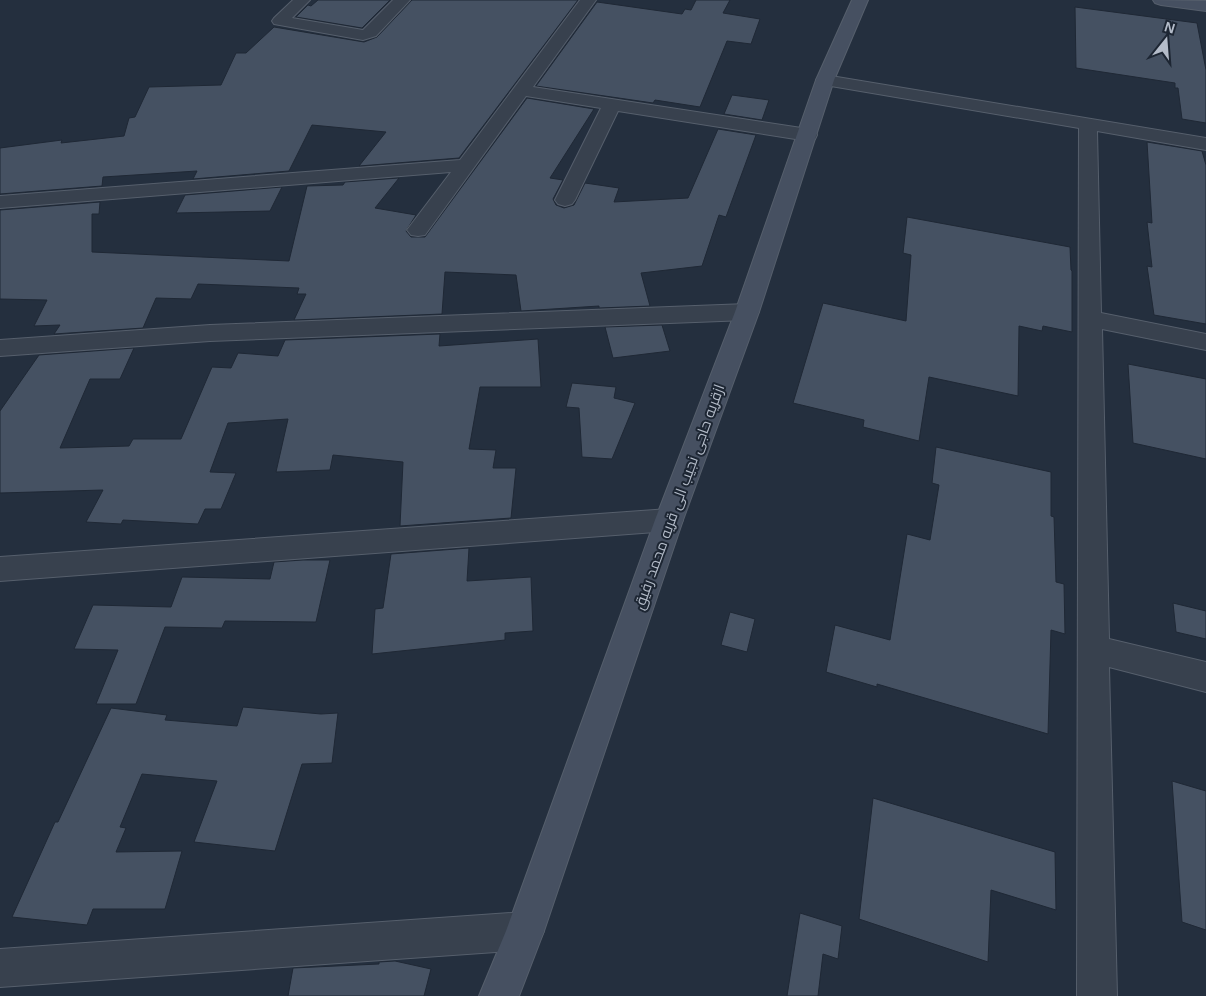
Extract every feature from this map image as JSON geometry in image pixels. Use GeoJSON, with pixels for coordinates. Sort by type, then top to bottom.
{"type":"FeatureCollection","features":[{"type":"Feature","properties":{"kind":"street"},"geometry":{"type":"LineString","coordinates":[[302,0],[279,20],[363,35],[370,33],[402,0]]}},
{"type":"Feature","properties":{"kind":"street"},"geometry":{"type":"LineString","coordinates":[[418,230],[588,0]]}},
{"type":"Feature","properties":{"kind":"street","name":"ازقریه حاجی نجیب الی قریه محمد رفیق"},"geometry":{"type":"LineString","coordinates":[[499,996],[525,930],[669,520],[747,312],[825,80],[860,0]]}},
{"type":"Feature","properties":{"kind":"street"},"geometry":{"type":"LineString","coordinates":[[1161,0],[1206,6]]}},
{"type":"Feature","properties":{"kind":"street"},"geometry":{"type":"LineString","coordinates":[[825,80],[1206,144]]}},
{"type":"Feature","properties":{"kind":"street"},"geometry":{"type":"LineString","coordinates":[[521,90],[611,106],[808,135]]}},
{"type":"Feature","properties":{"kind":"street"},"geometry":{"type":"LineString","coordinates":[[565,200],[611,106]]}},
{"type":"Feature","properties":{"kind":"street"},"geometry":{"type":"LineString","coordinates":[[1088,125],[1097,996]]}},
{"type":"Feature","properties":{"kind":"street"},"geometry":{"type":"LineString","coordinates":[[0,202],[466,165]]}},
{"type":"Feature","properties":{"kind":"street"},"geometry":{"type":"LineString","coordinates":[[0,348],[210,333],[747,312]]}},
{"type":"Feature","properties":{"kind":"street"},"geometry":{"type":"LineString","coordinates":[[1090,319],[1206,342]]}},
{"type":"Feature","properties":{"kind":"street"},"geometry":{"type":"LineString","coordinates":[[0,568],[669,520]]}},
{"type":"Feature","properties":{"kind":"street"},"geometry":{"type":"LineString","coordinates":[[1093,649],[1206,676]]}},
{"type":"Feature","properties":{"kind":"street"},"geometry":{"type":"LineString","coordinates":[[0,968],[525,930]]}},
{"type":"Feature","properties":{"kind":"building"},"geometry":{"type":"Polygon","coordinates":[[[318,0],[390,0],[362,28],[296,17],[308,5],[311,6],[318,0]]]}},
{"type":"Feature","properties":{"kind":"building"},"geometry":{"type":"Polygon","coordinates":[[[412,0],[578,0],[459,158],[359,166],[386,132],[312,125],[289,171],[193,179],[197,171],[103,177],[102,186],[0,194],[0,148],[62,140],[61,143],[124,136],[129,118],[135,117],[149,87],[221,85],[236,53],[246,53],[274,27],[364,42],[377,37],[412,0]]]}},
{"type":"Feature","properties":{"kind":"building"},"geometry":{"type":"Polygon","coordinates":[[[696,0],[730,0],[723,13],[760,19],[751,44],[727,41],[700,107],[655,100],[653,103],[536,86],[597,2],[682,14],[685,9],[691,10],[696,0]]]}},
{"type":"Feature","properties":{"kind":"building"},"geometry":{"type":"Polygon","coordinates":[[[1075,7],[1197,23],[1206,70],[1206,123],[1182,119],[1178,88],[1175,88],[1175,83],[1076,68],[1075,7]]]}},
{"type":"Feature","properties":{"kind":"building"},"geometry":{"type":"Polygon","coordinates":[[[732,95],[769,100],[762,120],[724,114],[732,95]]]}},
{"type":"Feature","properties":{"kind":"building"},"geometry":{"type":"Polygon","coordinates":[[[527,98],[594,109],[550,178],[563,180],[553,199],[556,205],[564,208],[574,205],[585,183],[619,188],[614,202],[688,198],[718,129],[756,135],[726,217],[719,215],[702,266],[641,273],[650,306],[599,308],[599,306],[521,311],[516,275],[445,272],[442,314],[294,320],[306,294],[297,294],[299,288],[198,284],[191,299],[156,298],[143,328],[54,334],[60,325],[34,326],[47,300],[0,299],[0,210],[100,202],[99,214],[92,214],[92,252],[289,261],[307,186],[343,185],[345,182],[399,178],[375,208],[416,215],[406,231],[411,237],[425,237],[527,98]]]}},
{"type":"Feature","properties":{"kind":"building"},"geometry":{"type":"Polygon","coordinates":[[[1147,142],[1202,151],[1206,165],[1206,324],[1154,315],[1147,266],[1152,267],[1147,222],[1152,223],[1147,142]]]}},
{"type":"Feature","properties":{"kind":"building"},"geometry":{"type":"Polygon","coordinates":[[[282,187],[270,211],[176,213],[185,195],[282,187]]]}},
{"type":"Feature","properties":{"kind":"building"},"geometry":{"type":"Polygon","coordinates":[[[907,217],[1070,247],[1072,271],[1072,332],[1043,326],[1042,331],[1019,326],[1018,396],[929,377],[919,441],[863,427],[864,420],[793,403],[823,303],[906,321],[911,255],[903,253],[907,217]]]}},
{"type":"Feature","properties":{"kind":"building"},"geometry":{"type":"Polygon","coordinates":[[[662,325],[670,351],[613,358],[605,327],[662,325]]]}},
{"type":"Feature","properties":{"kind":"building"},"geometry":{"type":"Polygon","coordinates":[[[440,334],[439,346],[538,339],[541,387],[480,387],[469,449],[496,450],[493,468],[516,468],[511,518],[400,526],[403,462],[333,455],[330,470],[276,472],[288,419],[228,423],[210,472],[236,473],[221,509],[205,509],[198,524],[123,520],[121,524],[86,522],[103,490],[0,493],[0,411],[39,355],[134,348],[120,379],[90,379],[60,448],[129,446],[133,439],[181,439],[212,367],[231,368],[238,353],[278,356],[285,340],[440,334]]]}},
{"type":"Feature","properties":{"kind":"building"},"geometry":{"type":"Polygon","coordinates":[[[1128,364],[1206,379],[1206,459],[1133,443],[1128,364]]]}},
{"type":"Feature","properties":{"kind":"building"},"geometry":{"type":"Polygon","coordinates":[[[572,383],[616,387],[614,398],[635,403],[612,459],[582,457],[579,408],[566,407],[572,383]]]}},
{"type":"Feature","properties":{"kind":"building"},"geometry":{"type":"Polygon","coordinates":[[[936,447],[1051,472],[1051,516],[1054,517],[1056,582],[1064,584],[1065,634],[1051,630],[1048,734],[877,684],[877,687],[826,672],[835,625],[890,640],[907,534],[930,540],[939,485],[932,483],[936,447]]]}},
{"type":"Feature","properties":{"kind":"building"},"geometry":{"type":"Polygon","coordinates":[[[469,548],[467,581],[531,577],[533,631],[505,633],[505,640],[372,654],[375,609],[383,608],[391,554],[469,548]]]}},
{"type":"Feature","properties":{"kind":"building"},"geometry":{"type":"Polygon","coordinates":[[[330,560],[316,622],[225,621],[222,628],[165,627],[136,704],[96,704],[118,650],[74,649],[93,605],[171,607],[182,577],[270,579],[274,562],[330,560]]]}},
{"type":"Feature","properties":{"kind":"building"},"geometry":{"type":"Polygon","coordinates":[[[1173,603],[1206,611],[1206,639],[1176,632],[1173,603]]]}},
{"type":"Feature","properties":{"kind":"building"},"geometry":{"type":"Polygon","coordinates":[[[730,612],[755,619],[747,652],[721,645],[730,612]]]}},
{"type":"Feature","properties":{"kind":"building"},"geometry":{"type":"Polygon","coordinates":[[[243,707],[321,714],[338,713],[332,763],[302,764],[275,851],[194,842],[217,781],[142,774],[120,827],[126,828],[116,852],[182,851],[165,909],[93,909],[87,925],[12,917],[55,822],[58,822],[111,708],[167,715],[165,720],[237,726],[243,707]]]}},
{"type":"Feature","properties":{"kind":"building"},"geometry":{"type":"Polygon","coordinates":[[[1172,781],[1206,791],[1206,930],[1182,922],[1172,781]]]}},
{"type":"Feature","properties":{"kind":"building"},"geometry":{"type":"Polygon","coordinates":[[[873,798],[1055,852],[1056,910],[991,890],[988,962],[859,919],[873,798]]]}},
{"type":"Feature","properties":{"kind":"building"},"geometry":{"type":"Polygon","coordinates":[[[800,913],[842,926],[838,959],[823,954],[818,996],[787,996],[800,913]]]}},
{"type":"Feature","properties":{"kind":"building"},"geometry":{"type":"Polygon","coordinates":[[[395,961],[431,969],[424,996],[288,996],[293,968],[379,964],[379,962],[395,961]]]}}]}
